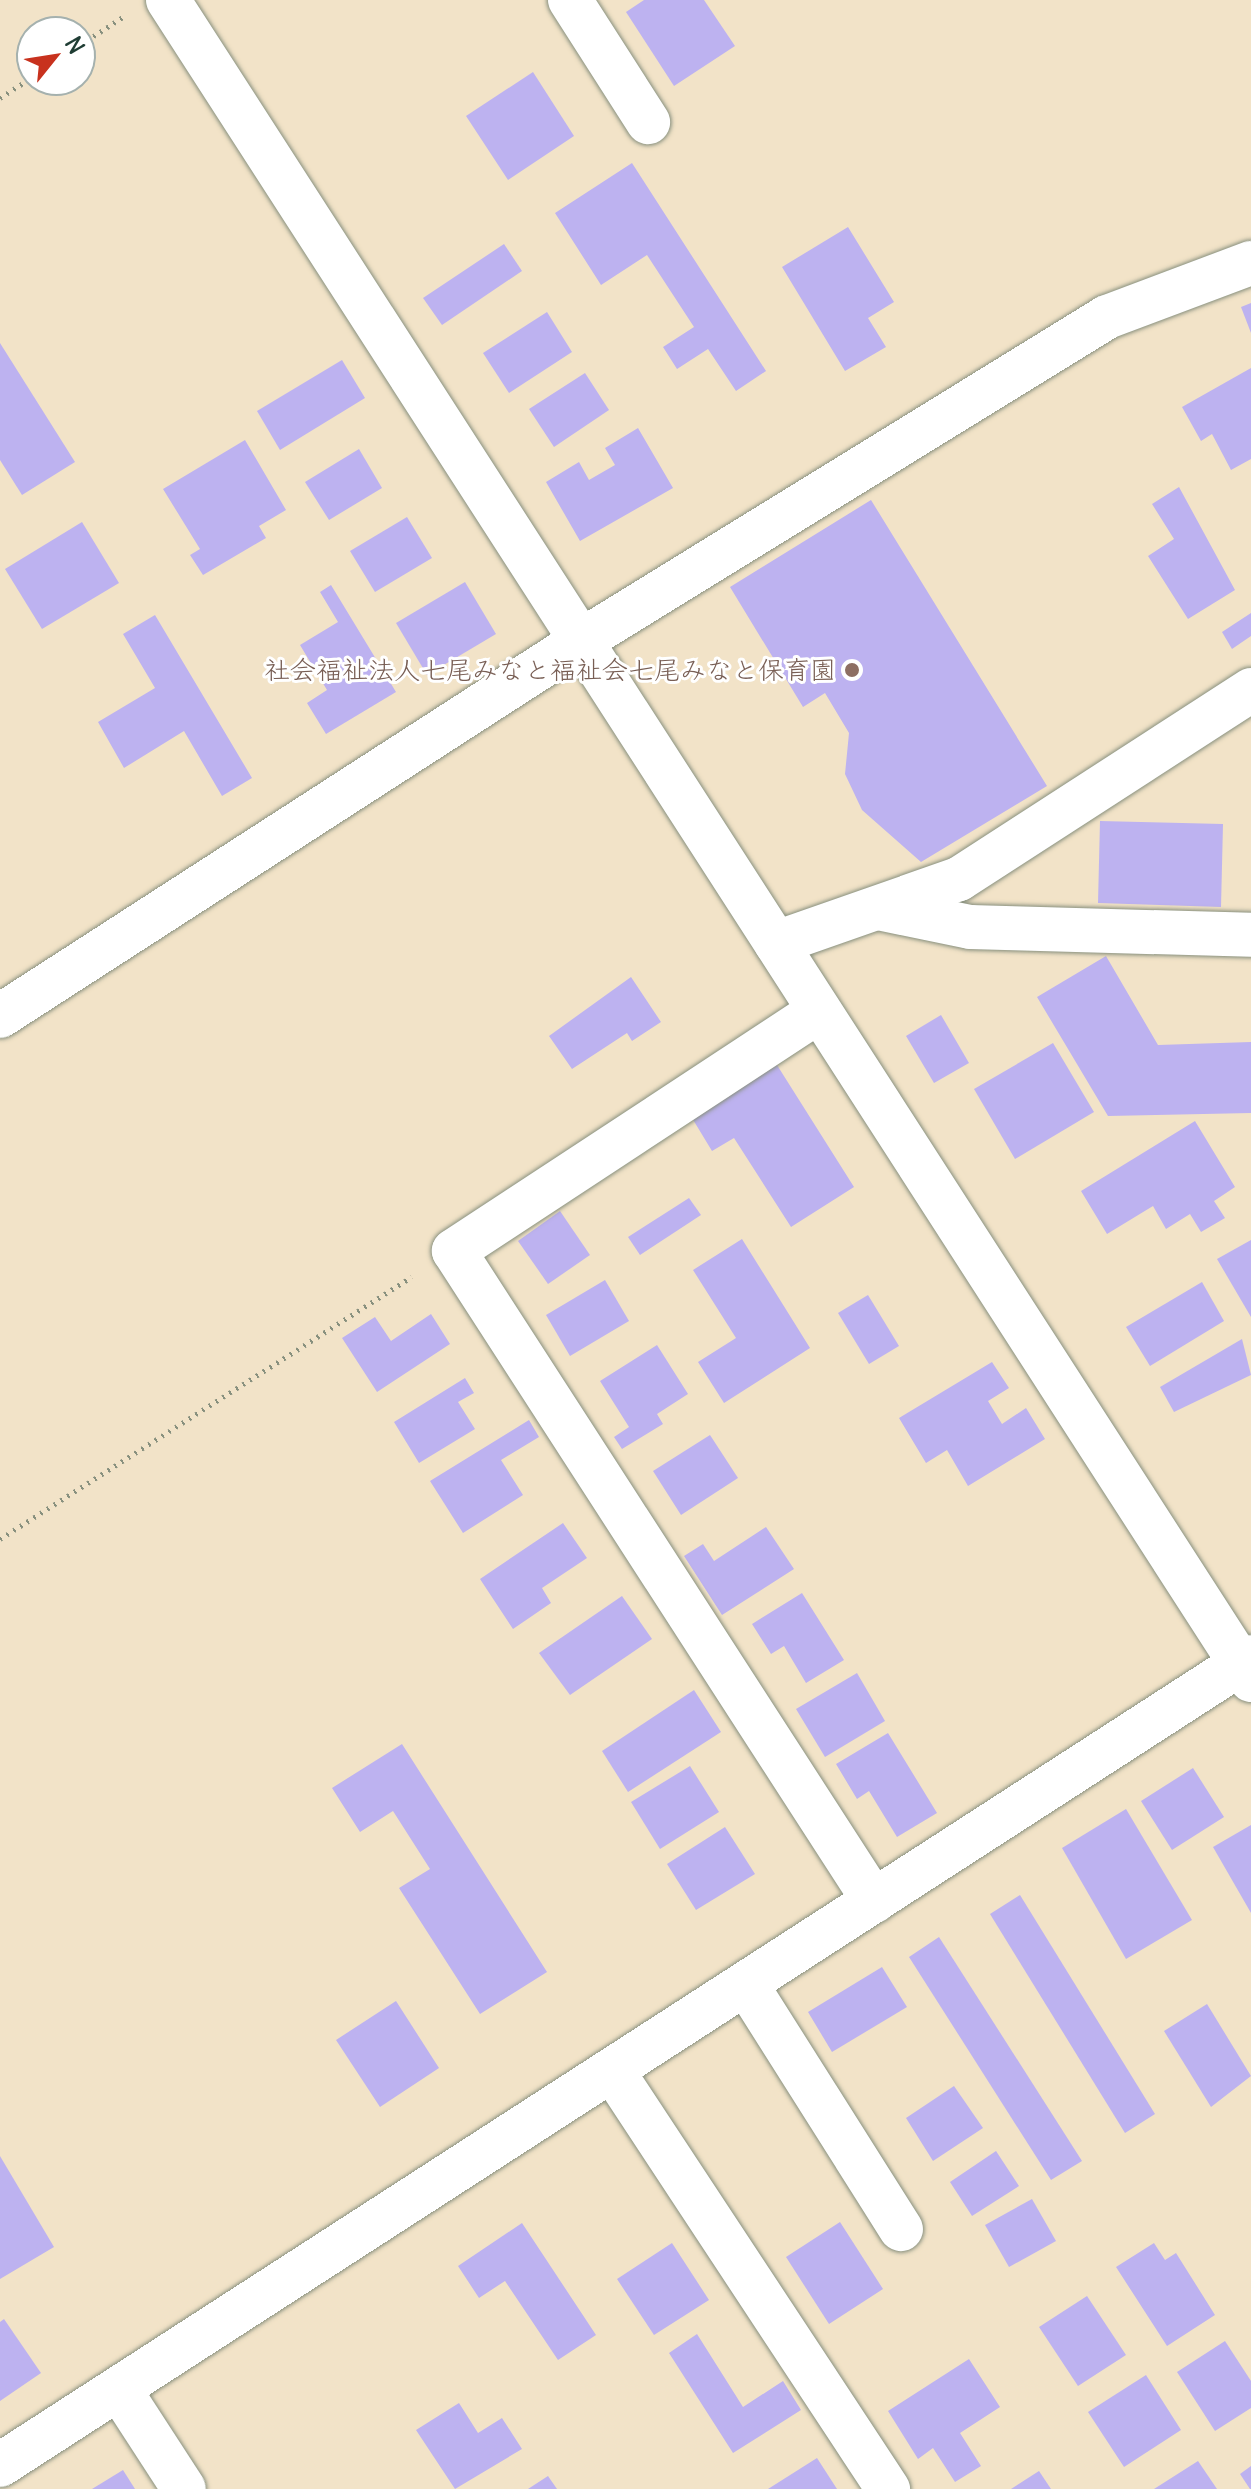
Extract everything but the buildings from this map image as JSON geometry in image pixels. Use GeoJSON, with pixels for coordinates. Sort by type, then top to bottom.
{"type":"FeatureCollection","features":[{"type":"Feature","properties":{"kind":"street"},"geometry":{"type":"LineString","coordinates":[[570,0],[648,122]]}},
{"type":"Feature","properties":{"kind":"street"},"geometry":{"type":"LineString","coordinates":[[0,2465],[874,1901],[1248,1667],[819,1011],[584,639],[153,4]]}},
{"type":"Feature","properties":{"kind":"street"},"geometry":{"type":"LineString","coordinates":[[0,1016],[584,639],[1107,317],[1251,263]]}},
{"type":"Feature","properties":{"kind":"street"},"geometry":{"type":"LineString","coordinates":[[776,943],[959,879],[1251,690]]}},
{"type":"Feature","properties":{"kind":"street"},"geometry":{"type":"LineString","coordinates":[[878,908],[970,927],[1251,935]]}},
{"type":"Feature","properties":{"kind":"street"},"geometry":{"type":"LineString","coordinates":[[819,1011],[454,1251],[874,1901]]}},
{"type":"Feature","properties":{"kind":"street"},"geometry":{"type":"LineString","coordinates":[[746,1984],[901,2229]]}},
{"type":"Feature","properties":{"kind":"street"},"geometry":{"type":"LineString","coordinates":[[612,2070],[888,2489]]}},
{"type":"Feature","properties":{"kind":"street"},"geometry":{"type":"LineString","coordinates":[[119,2389],[184,2489]]}},
{"type":"Feature","properties":{"kind":"path"},"geometry":{"type":"LineString","coordinates":[[96,36],[153,4]]}},
{"type":"Feature","properties":{"kind":"path"},"geometry":{"type":"LineString","coordinates":[[0,1539],[454,1251]]}},
{"type":"Feature","properties":{"kind":"place","name":"社会福祉法人七尾みなと福祉会七尾みなと保育園"},"geometry":{"type":"Point","coordinates":[852,670]}}]}
